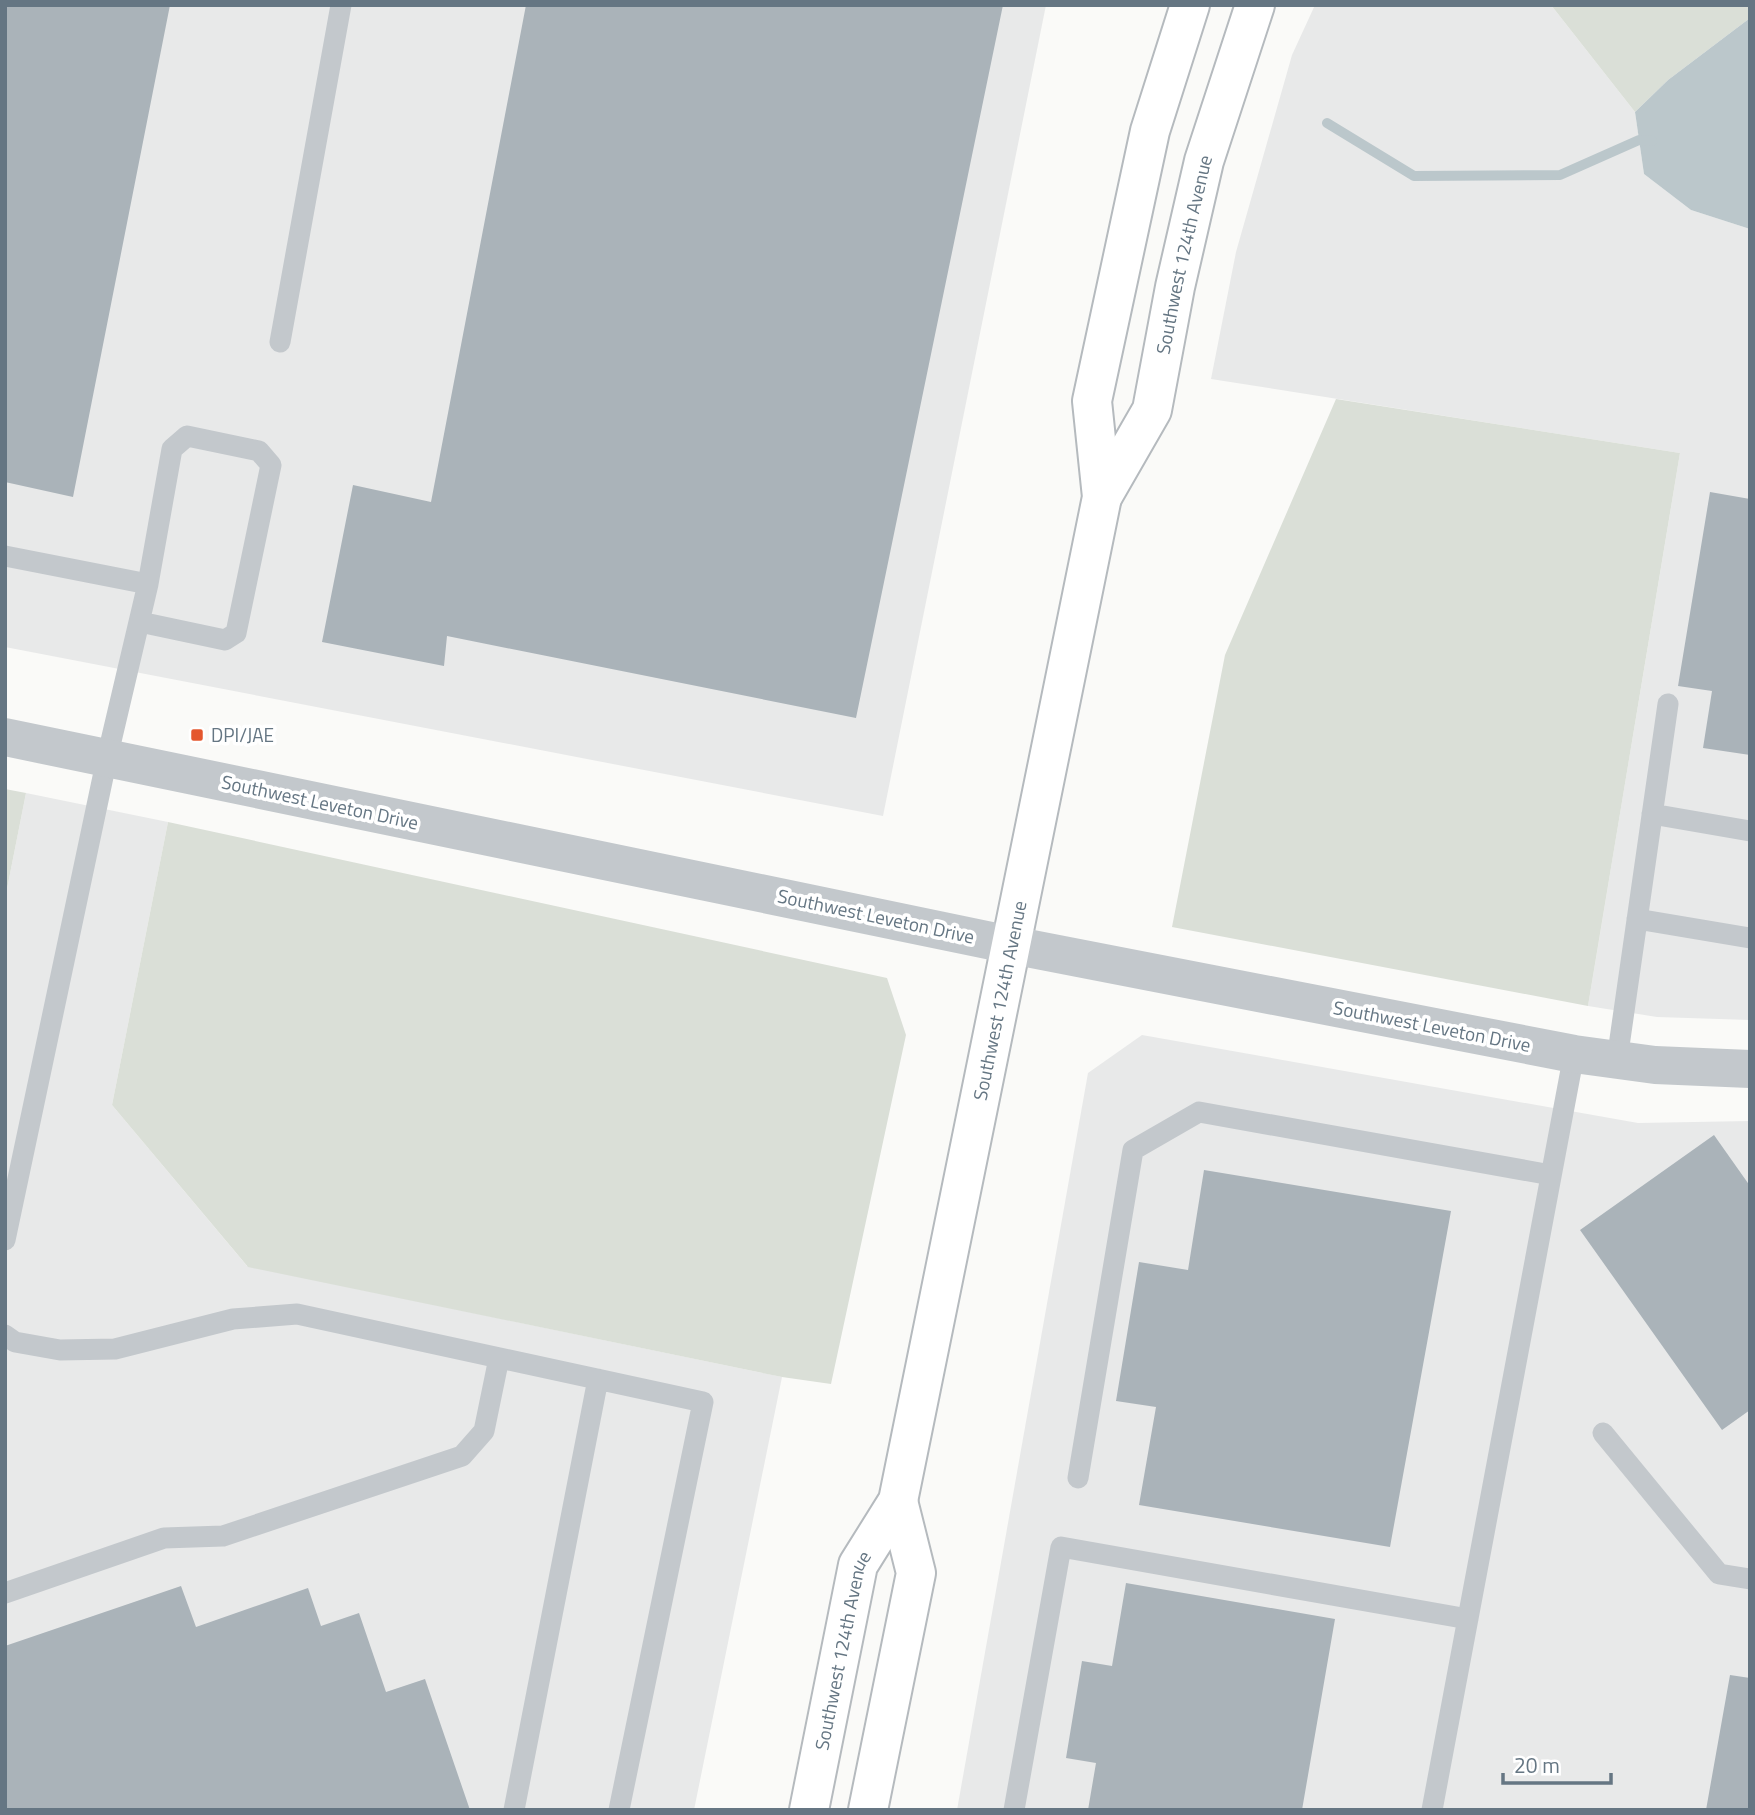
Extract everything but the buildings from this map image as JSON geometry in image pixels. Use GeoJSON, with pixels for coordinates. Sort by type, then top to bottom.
{"type":"FeatureCollection","features":[{"type":"Feature","properties":{"kind":"main road","name":"Southwest 124th Avenue"},"geometry":{"type":"LineString","coordinates":[[809,1810],[858,1565],[898,1501],[1102,497],[1092,401],[1150,131],[1190,5]]}},
{"type":"Feature","properties":{"kind":"main road","name":"Southwest 124th Avenue"},"geometry":{"type":"LineString","coordinates":[[1102,497],[1152,410],[1204,161],[1255,5]]}},
{"type":"Feature","properties":{"kind":"main road","name":"Southwest 124th Avenue"},"geometry":{"type":"LineString","coordinates":[[868,1810],[916,1573],[898,1501]]}},
{"type":"Feature","properties":{"kind":"street","name":"Southwest Leveton Drive"},"geometry":{"type":"LineString","coordinates":[[5,737],[1011,945],[1574,1054],[1713,1070],[1750,1069]]}},
{"type":"Feature","properties":{"kind":"lane"},"geometry":{"type":"LineString","coordinates":[[279,342],[341,5]]}},
{"type":"Feature","properties":{"kind":"lane"},"geometry":{"type":"LineString","coordinates":[[5,1240],[107,758],[139,622],[148,584],[172,449],[187,436],[259,450],[271,465],[236,632],[225,640],[139,622]]}},
{"type":"Feature","properties":{"kind":"lane"},"geometry":{"type":"LineString","coordinates":[[5,556],[148,584]]}},
{"type":"Feature","properties":{"kind":"lane"},"geometry":{"type":"LineString","coordinates":[[1617,1060],[1668,704]]}},
{"type":"Feature","properties":{"kind":"lane"},"geometry":{"type":"LineString","coordinates":[[1652,814],[1750,831]]}},
{"type":"Feature","properties":{"kind":"lane"},"geometry":{"type":"LineString","coordinates":[[1637,919],[1750,938]]}},
{"type":"Feature","properties":{"kind":"lane"},"geometry":{"type":"LineString","coordinates":[[1432,1810],[1574,1054]]}},
{"type":"Feature","properties":{"kind":"lane"},"geometry":{"type":"LineString","coordinates":[[1078,1478],[1133,1150],[1199,1112],[1551,1175]]}},
{"type":"Feature","properties":{"kind":"lane"},"geometry":{"type":"LineString","coordinates":[[5,1335],[15,1342],[60,1350],[115,1349],[233,1319],[297,1314],[703,1402],[619,1810]]}},
{"type":"Feature","properties":{"kind":"lane"},"geometry":{"type":"LineString","coordinates":[[5,1593],[164,1538],[223,1536],[462,1455],[484,1431],[499,1358]]}},
{"type":"Feature","properties":{"kind":"lane"},"geometry":{"type":"LineString","coordinates":[[514,1810],[598,1379]]}},
{"type":"Feature","properties":{"kind":"lane"},"geometry":{"type":"LineString","coordinates":[[1603,1433],[1719,1574],[1750,1579]]}},
{"type":"Feature","properties":{"kind":"lane"},"geometry":{"type":"LineString","coordinates":[[1014,1810],[1062,1547],[1468,1619]]}},
{"type":"Feature","properties":{"kind":"shaded area"},"geometry":{"type":"Polygon","coordinates":[[[5,5],[1046,5],[883,816],[5,647],[5,5]]]}},
{"type":"Feature","properties":{"kind":"shaded area"},"geometry":{"type":"Polygon","coordinates":[[[1315,5],[1551,5],[1635,112],[1644,174],[1691,210],[1750,229],[1750,1020],[1657,1017],[1588,1006],[1680,453],[1211,379],[1236,252],[1292,55],[1315,5]]]}},
{"type":"Feature","properties":{"kind":"shaded area"},"geometry":{"type":"Polygon","coordinates":[[[1551,5],[1750,5],[1750,18],[1668,80],[1635,112],[1551,5]]]}},
{"type":"Feature","properties":{"kind":"shaded area"},"geometry":{"type":"Polygon","coordinates":[[[1750,18],[1750,229],[1691,210],[1644,174],[1635,112],[1668,80],[1750,18]]]}},
{"type":"Feature","properties":{"kind":"shaded area"},"geometry":{"type":"Polygon","coordinates":[[[1336,399],[1680,453],[1588,1006],[1172,927],[1225,655],[1336,399]]]}},
{"type":"Feature","properties":{"kind":"shaded area"},"geometry":{"type":"Polygon","coordinates":[[[5,789],[26,793],[5,899],[5,789]]]}},
{"type":"Feature","properties":{"kind":"shaded area"},"geometry":{"type":"Polygon","coordinates":[[[26,793],[168,822],[112,1105],[247,1266],[782,1377],[694,1810],[5,1810],[5,899],[26,793]]]}},
{"type":"Feature","properties":{"kind":"shaded area"},"geometry":{"type":"Polygon","coordinates":[[[168,822],[887,978],[906,1035],[831,1384],[782,1377],[248,1267],[112,1105],[168,822]]]}},
{"type":"Feature","properties":{"kind":"shaded area"},"geometry":{"type":"Polygon","coordinates":[[[1142,1035],[1638,1123],[1750,1121],[1750,1810],[957,1810],[1088,1073],[1142,1035]]]}},
{"type":"Feature","properties":{"kind":"waterway"},"geometry":{"type":"LineString","coordinates":[[1327,123],[1414,176],[1560,175],[1639,140],[1652,141]]}},
{"type":"Feature","properties":{"kind":"place","name":"DPI/JAE"},"geometry":{"type":"Point","coordinates":[197,735]}}]}
